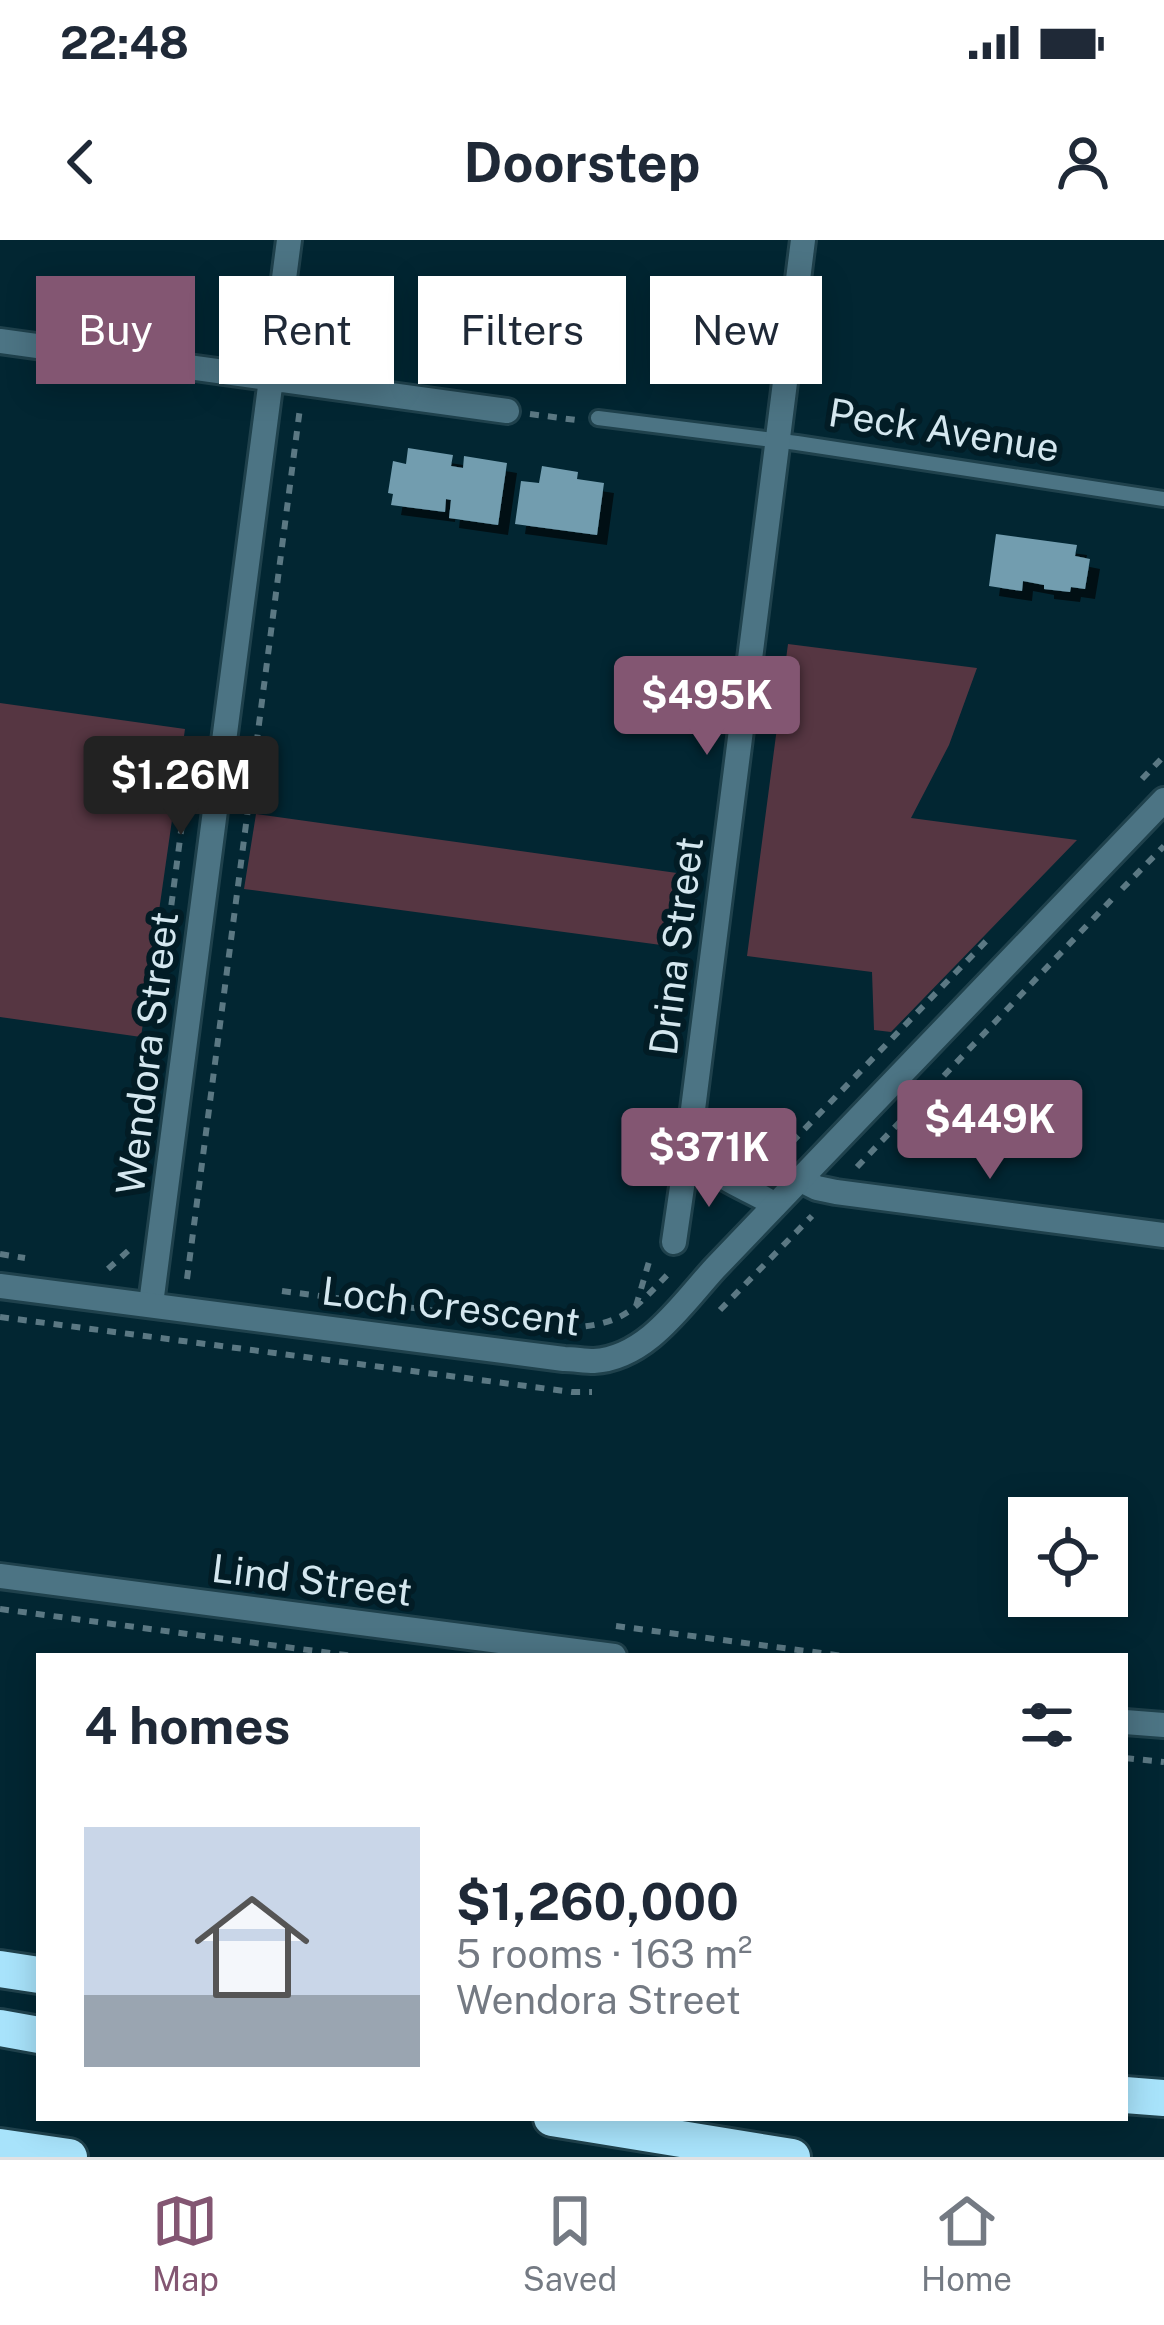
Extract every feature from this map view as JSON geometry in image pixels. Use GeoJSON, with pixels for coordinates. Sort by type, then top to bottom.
{"type":"FeatureCollection","features":[{"type":"Feature","properties":{"kind":"highway"},"geometry":{"type":"LineString","coordinates":[[0,1969],[36,1975]]}},
{"type":"Feature","properties":{"kind":"highway"},"geometry":{"type":"LineString","coordinates":[[0,2028],[36,2034]]}},
{"type":"Feature","properties":{"kind":"highway"},"geometry":{"type":"LineString","coordinates":[[1128,2095],[1164,2098]]}},
{"type":"Feature","properties":{"kind":"highway"},"geometry":{"type":"LineString","coordinates":[[570,2121],[792,2157]]}},
{"type":"Feature","properties":{"kind":"highway"},"geometry":{"type":"LineString","coordinates":[[0,2146],[69,2157]]}},
{"type":"Feature","properties":{"kind":"street","name":"Wendora Street"},"geometry":{"type":"LineString","coordinates":[[284,276],[289,240]]}},
{"type":"Feature","properties":{"kind":"street","name":"Drina Street"},"geometry":{"type":"LineString","coordinates":[[674,1242],[683,1180],[700,1160],[691,1142],[691,1114],[803,240]]}},
{"type":"Feature","properties":{"kind":"street"},"geometry":{"type":"LineString","coordinates":[[0,341],[219,373]]}},
{"type":"Feature","properties":{"kind":"street","name":"Wendora Street"},"geometry":{"type":"LineString","coordinates":[[152,1304],[269,384]]}},
{"type":"Feature","properties":{"kind":"street"},"geometry":{"type":"LineString","coordinates":[[301,384],[507,411]]}},
{"type":"Feature","properties":{"kind":"street","name":"Loch Crescent"},"geometry":{"type":"LineString","coordinates":[[0,1286],[597,1361],[627,1352],[652,1336],[1164,800]]}},
{"type":"Feature","properties":{"kind":"street"},"geometry":{"type":"LineString","coordinates":[[700,1160],[776,1205]]}},
{"type":"Feature","properties":{"kind":"street"},"geometry":{"type":"LineString","coordinates":[[801,1180],[836,1192],[1164,1234]]}},
{"type":"Feature","properties":{"kind":"street","name":"Lind Street"},"geometry":{"type":"LineString","coordinates":[[0,1576],[591,1653]]}},
{"type":"Feature","properties":{"kind":"street"},"geometry":{"type":"LineString","coordinates":[[1128,1722],[1164,1725]]}},
{"type":"Feature","properties":{"kind":"lane","name":"Peck Avenue"},"geometry":{"type":"LineString","coordinates":[[598,418],[1164,499]]}},
{"type":"Feature","properties":{"kind":"path"},"geometry":{"type":"LineString","coordinates":[[507,411],[575,420],[598,418]]}},
{"type":"Feature","properties":{"kind":"path"},"geometry":{"type":"LineString","coordinates":[[855,1169],[1164,846]]}},
{"type":"Feature","properties":{"kind":"path"},"geometry":{"type":"LineString","coordinates":[[0,1609],[330,1653]]}},
{"type":"Feature","properties":{"kind":"path"},"geometry":{"type":"LineString","coordinates":[[1128,1759],[1164,1762]]}},
{"type":"Feature","properties":{"kind":"shaded area"},"geometry":{"type":"Polygon","coordinates":[[[788,644],[977,668],[949,745],[911,818],[1077,840],[891,1032],[874,1030],[872,972],[747,956],[788,644]]]}},
{"type":"Feature","properties":{"kind":"shaded area"},"geometry":{"type":"Polygon","coordinates":[[[0,703],[185,729],[141,1037],[0,1017],[0,703]]]}},
{"type":"Feature","properties":{"kind":"shaded area"},"geometry":{"type":"Polygon","coordinates":[[[256,814],[684,874],[676,947],[244,889],[256,814]]]}},
{"type":"Feature","properties":{"kind":"building"},"geometry":{"type":"Polygon","coordinates":[[[408,448],[453,455],[451,466],[463,468],[464,456],[507,463],[498,525],[449,518],[451,500],[446,499],[445,512],[391,505],[393,461],[406,464],[408,448]]]}},
{"type":"Feature","properties":{"kind":"building"},"geometry":{"type":"Polygon","coordinates":[[[542,466],[578,472],[577,479],[604,483],[597,535],[515,524],[521,481],[539,483],[542,466]]]}},
{"type":"Feature","properties":{"kind":"building"},"geometry":{"type":"Polygon","coordinates":[[[996,534],[1077,545],[1075,556],[1090,559],[1085,589],[1044,589],[1044,585],[1023,581],[1022,591],[989,586],[996,534]]]}}]}
